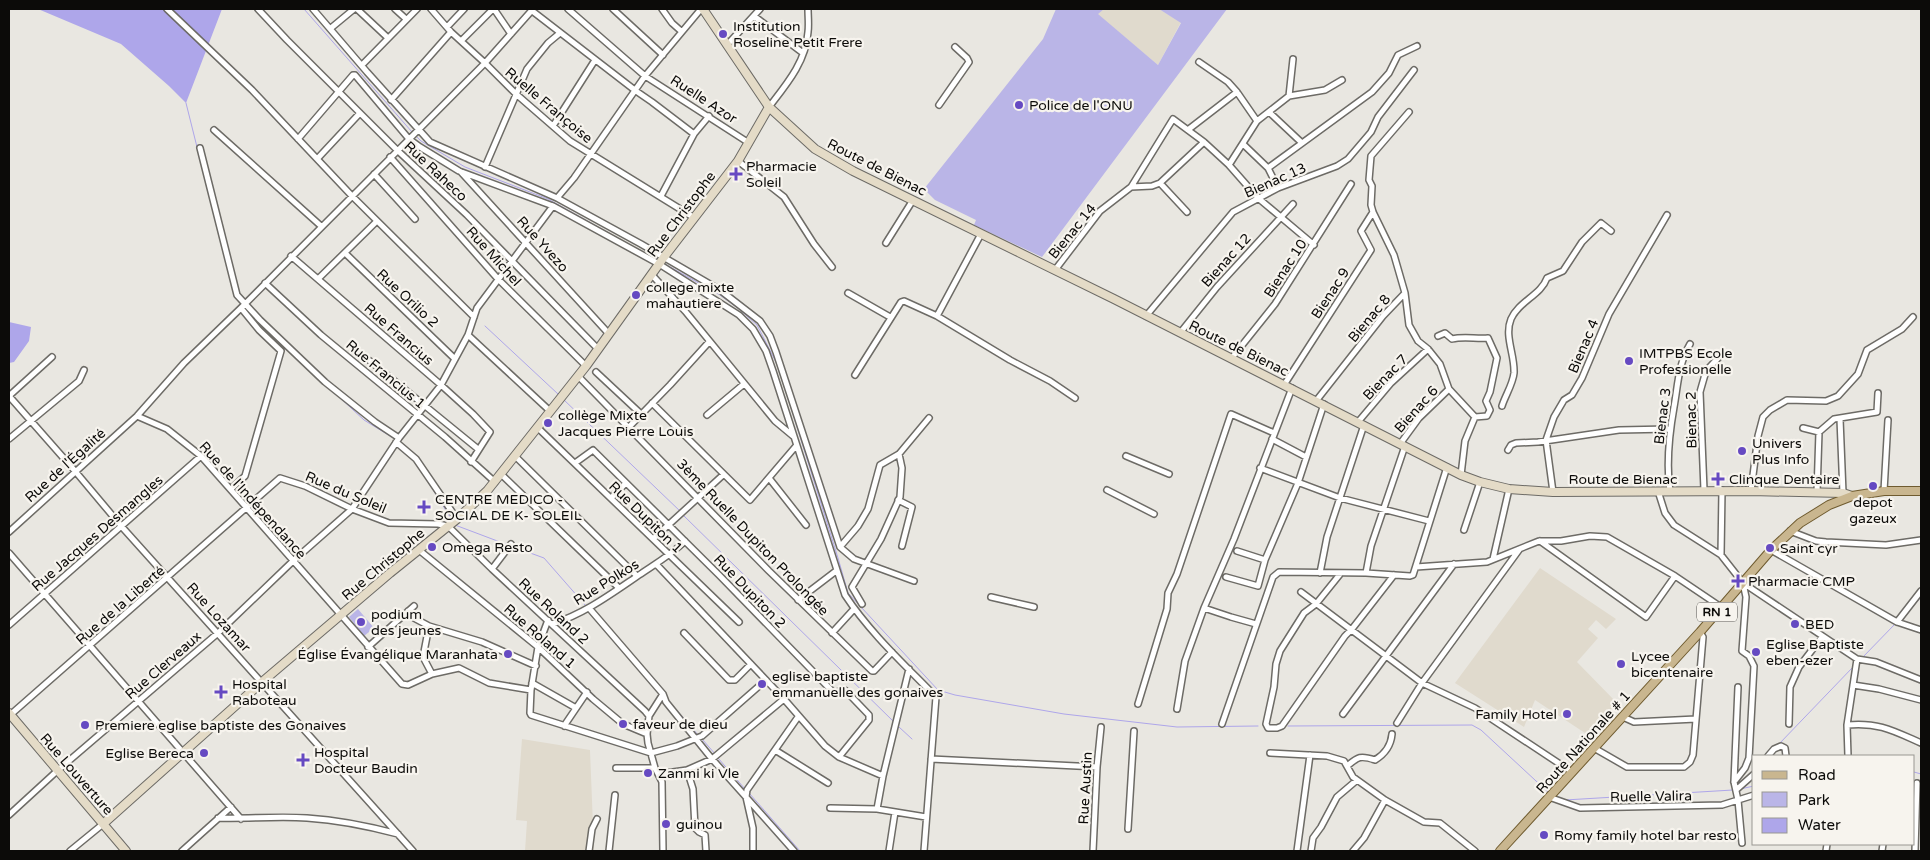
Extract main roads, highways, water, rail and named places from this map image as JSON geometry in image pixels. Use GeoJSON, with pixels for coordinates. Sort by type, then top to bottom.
{"type":"FeatureCollection","features":[{"type":"Feature","properties":{"kind":"main road","name":"Route de Bienac"},"geometry":{"type":"LineString","coordinates":[[702,9],[770,108],[815,149],[853,171],[1288,386],[1461,475],[1509,489],[1553,492],[1751,490],[1843,492],[1852,496]]}},
{"type":"Feature","properties":{"kind":"main road","name":"Rue Christophe"},"geometry":{"type":"LineString","coordinates":[[103,824],[262,682],[457,519],[495,482],[586,366],[661,260],[738,161],[770,108]]}},
{"type":"Feature","properties":{"kind":"main road","name":"Route Nationale # 1"},"geometry":{"type":"LineString","coordinates":[[1500,851],[1541,808],[1790,531],[1829,505],[1852,496],[1884,492],[1921,491]]}},
{"type":"Feature","properties":{"kind":"main road","name":"Rue Louverture"},"geometry":{"type":"LineString","coordinates":[[9,715],[126,851]]}},
{"type":"Feature","properties":{"kind":"water"},"geometry":{"type":"Polygon","coordinates":[[[38,9],[222,9],[186,103],[121,44],[38,9]]]}},
{"type":"Feature","properties":{"kind":"water"},"geometry":{"type":"Polygon","coordinates":[[[9,322],[31,327],[29,341],[14,362],[9,363],[9,322]]]}},
{"type":"Feature","properties":{"kind":"waterway"},"geometry":{"type":"LineString","coordinates":[[304,9],[412,132]]}},
{"type":"Feature","properties":{"kind":"waterway"},"geometry":{"type":"LineString","coordinates":[[186,103],[207,187]]}},
{"type":"Feature","properties":{"kind":"waterway"},"geometry":{"type":"LineString","coordinates":[[415,135],[421,141],[465,167],[548,199],[657,260]]}},
{"type":"Feature","properties":{"kind":"waterway"},"geometry":{"type":"LineString","coordinates":[[663,263],[720,295],[757,325],[778,366],[848,593],[938,690],[955,695],[1064,714],[1177,727],[1258,726]]}},
{"type":"Feature","properties":{"kind":"waterway"},"geometry":{"type":"LineString","coordinates":[[485,326],[558,394]]}},
{"type":"Feature","properties":{"kind":"waterway"},"geometry":{"type":"LineString","coordinates":[[337,395],[364,420],[395,439]]}},
{"type":"Feature","properties":{"kind":"waterway"},"geometry":{"type":"LineString","coordinates":[[563,399],[681,512]]}},
{"type":"Feature","properties":{"kind":"waterway"},"geometry":{"type":"LineString","coordinates":[[425,477],[452,520]]}},
{"type":"Feature","properties":{"kind":"waterway"},"geometry":{"type":"LineString","coordinates":[[683,515],[893,721]]}},
{"type":"Feature","properties":{"kind":"waterway"},"geometry":{"type":"LineString","coordinates":[[455,525],[508,545]]}},
{"type":"Feature","properties":{"kind":"waterway"},"geometry":{"type":"LineString","coordinates":[[511,546],[544,558],[586,606]]}},
{"type":"Feature","properties":{"kind":"waterway"},"geometry":{"type":"LineString","coordinates":[[1913,606],[1921,597]]}},
{"type":"Feature","properties":{"kind":"waterway"},"geometry":{"type":"LineString","coordinates":[[1862,658],[1896,623]]}},
{"type":"Feature","properties":{"kind":"waterway"},"geometry":{"type":"LineString","coordinates":[[1779,744],[1854,666]]}},
{"type":"Feature","properties":{"kind":"waterway"},"geometry":{"type":"LineString","coordinates":[[667,699],[699,736]]}},
{"type":"Feature","properties":{"kind":"waterway"},"geometry":{"type":"LineString","coordinates":[[1288,726],[1472,725],[1481,730],[1549,793]]}},
{"type":"Feature","properties":{"kind":"waterway"},"geometry":{"type":"LineString","coordinates":[[899,727],[912,739]]}},
{"type":"Feature","properties":{"kind":"waterway"},"geometry":{"type":"LineString","coordinates":[[702,739],[716,755]]}},
{"type":"Feature","properties":{"kind":"waterway"},"geometry":{"type":"LineString","coordinates":[[718,758],[745,789]]}},
{"type":"Feature","properties":{"kind":"waterway"},"geometry":{"type":"LineString","coordinates":[[1915,772],[1921,774]]}},
{"type":"Feature","properties":{"kind":"waterway"},"geometry":{"type":"LineString","coordinates":[[1740,789],[1752,786]]}},
{"type":"Feature","properties":{"kind":"waterway"},"geometry":{"type":"LineString","coordinates":[[1565,800],[1733,790]]}},
{"type":"Feature","properties":{"kind":"waterway"},"geometry":{"type":"LineString","coordinates":[[749,793],[800,851]]}},
{"type":"Feature","properties":{"kind":"place","name":"Institution Roseline Petit Frere"},"geometry":{"type":"Point","coordinates":[723,34]}},
{"type":"Feature","properties":{"kind":"place","name":"Police de l'ONU"},"geometry":{"type":"Point","coordinates":[1019,105]}},
{"type":"Feature","properties":{"kind":"place","name":"Pharmacie Soleil"},"geometry":{"type":"Point","coordinates":[736,174]}},
{"type":"Feature","properties":{"kind":"place","name":"college mixte mahautiere"},"geometry":{"type":"Point","coordinates":[636,295]}},
{"type":"Feature","properties":{"kind":"place","name":"IMTPBS Ecole Professionelle"},"geometry":{"type":"Point","coordinates":[1629,361]}},
{"type":"Feature","properties":{"kind":"place","name":"collège Mixte Jacques Pierre Louis"},"geometry":{"type":"Point","coordinates":[548,423]}},
{"type":"Feature","properties":{"kind":"place","name":"Univers Plus Info"},"geometry":{"type":"Point","coordinates":[1742,451]}},
{"type":"Feature","properties":{"kind":"place","name":"Clinque Dentaire"},"geometry":{"type":"Point","coordinates":[1718,479]}},
{"type":"Feature","properties":{"kind":"place","name":"depot gazeux"},"geometry":{"type":"Point","coordinates":[1873,486]}},
{"type":"Feature","properties":{"kind":"place","name":"CENTRE MEDICO - SOCIAL DE K- SOLEIL"},"geometry":{"type":"Point","coordinates":[424,507]}},
{"type":"Feature","properties":{"kind":"place","name":"Omega Resto"},"geometry":{"type":"Point","coordinates":[432,547]}},
{"type":"Feature","properties":{"kind":"place","name":"Saint cyr"},"geometry":{"type":"Point","coordinates":[1770,548]}},
{"type":"Feature","properties":{"kind":"place","name":"Pharmacie CMP"},"geometry":{"type":"Point","coordinates":[1738,581]}},
{"type":"Feature","properties":{"kind":"place","name":"podium des jeunes"},"geometry":{"type":"Point","coordinates":[361,622]}},
{"type":"Feature","properties":{"kind":"place","name":"BED"},"geometry":{"type":"Point","coordinates":[1795,624]}},
{"type":"Feature","properties":{"kind":"place","name":"Eglise Baptiste eben-ezer"},"geometry":{"type":"Point","coordinates":[1756,652]}},
{"type":"Feature","properties":{"kind":"place","name":"Église Évangélique Maranhata"},"geometry":{"type":"Point","coordinates":[508,654]}},
{"type":"Feature","properties":{"kind":"place","name":"Lycee bicentenaire"},"geometry":{"type":"Point","coordinates":[1621,664]}},
{"type":"Feature","properties":{"kind":"place","name":"eglise baptiste emmanuelle des gonaives"},"geometry":{"type":"Point","coordinates":[762,684]}},
{"type":"Feature","properties":{"kind":"place","name":"Hospital Raboteau"},"geometry":{"type":"Point","coordinates":[221,692]}},
{"type":"Feature","properties":{"kind":"place","name":"Family Hotel"},"geometry":{"type":"Point","coordinates":[1567,714]}},
{"type":"Feature","properties":{"kind":"place","name":"faveur de dieu"},"geometry":{"type":"Point","coordinates":[623,724]}},
{"type":"Feature","properties":{"kind":"place","name":"Premiere eglise baptiste des Gonaives"},"geometry":{"type":"Point","coordinates":[85,725]}},
{"type":"Feature","properties":{"kind":"place","name":"Eglise Bereca"},"geometry":{"type":"Point","coordinates":[204,753]}},
{"type":"Feature","properties":{"kind":"place","name":"Hospital Docteur Baudin"},"geometry":{"type":"Point","coordinates":[303,760]}},
{"type":"Feature","properties":{"kind":"place","name":"Zanmi ki Vle"},"geometry":{"type":"Point","coordinates":[648,773]}},
{"type":"Feature","properties":{"kind":"place","name":"guinou"},"geometry":{"type":"Point","coordinates":[666,824]}},
{"type":"Feature","properties":{"kind":"place","name":"Romy family hotel bar resto"},"geometry":{"type":"Point","coordinates":[1544,835]}}]}
